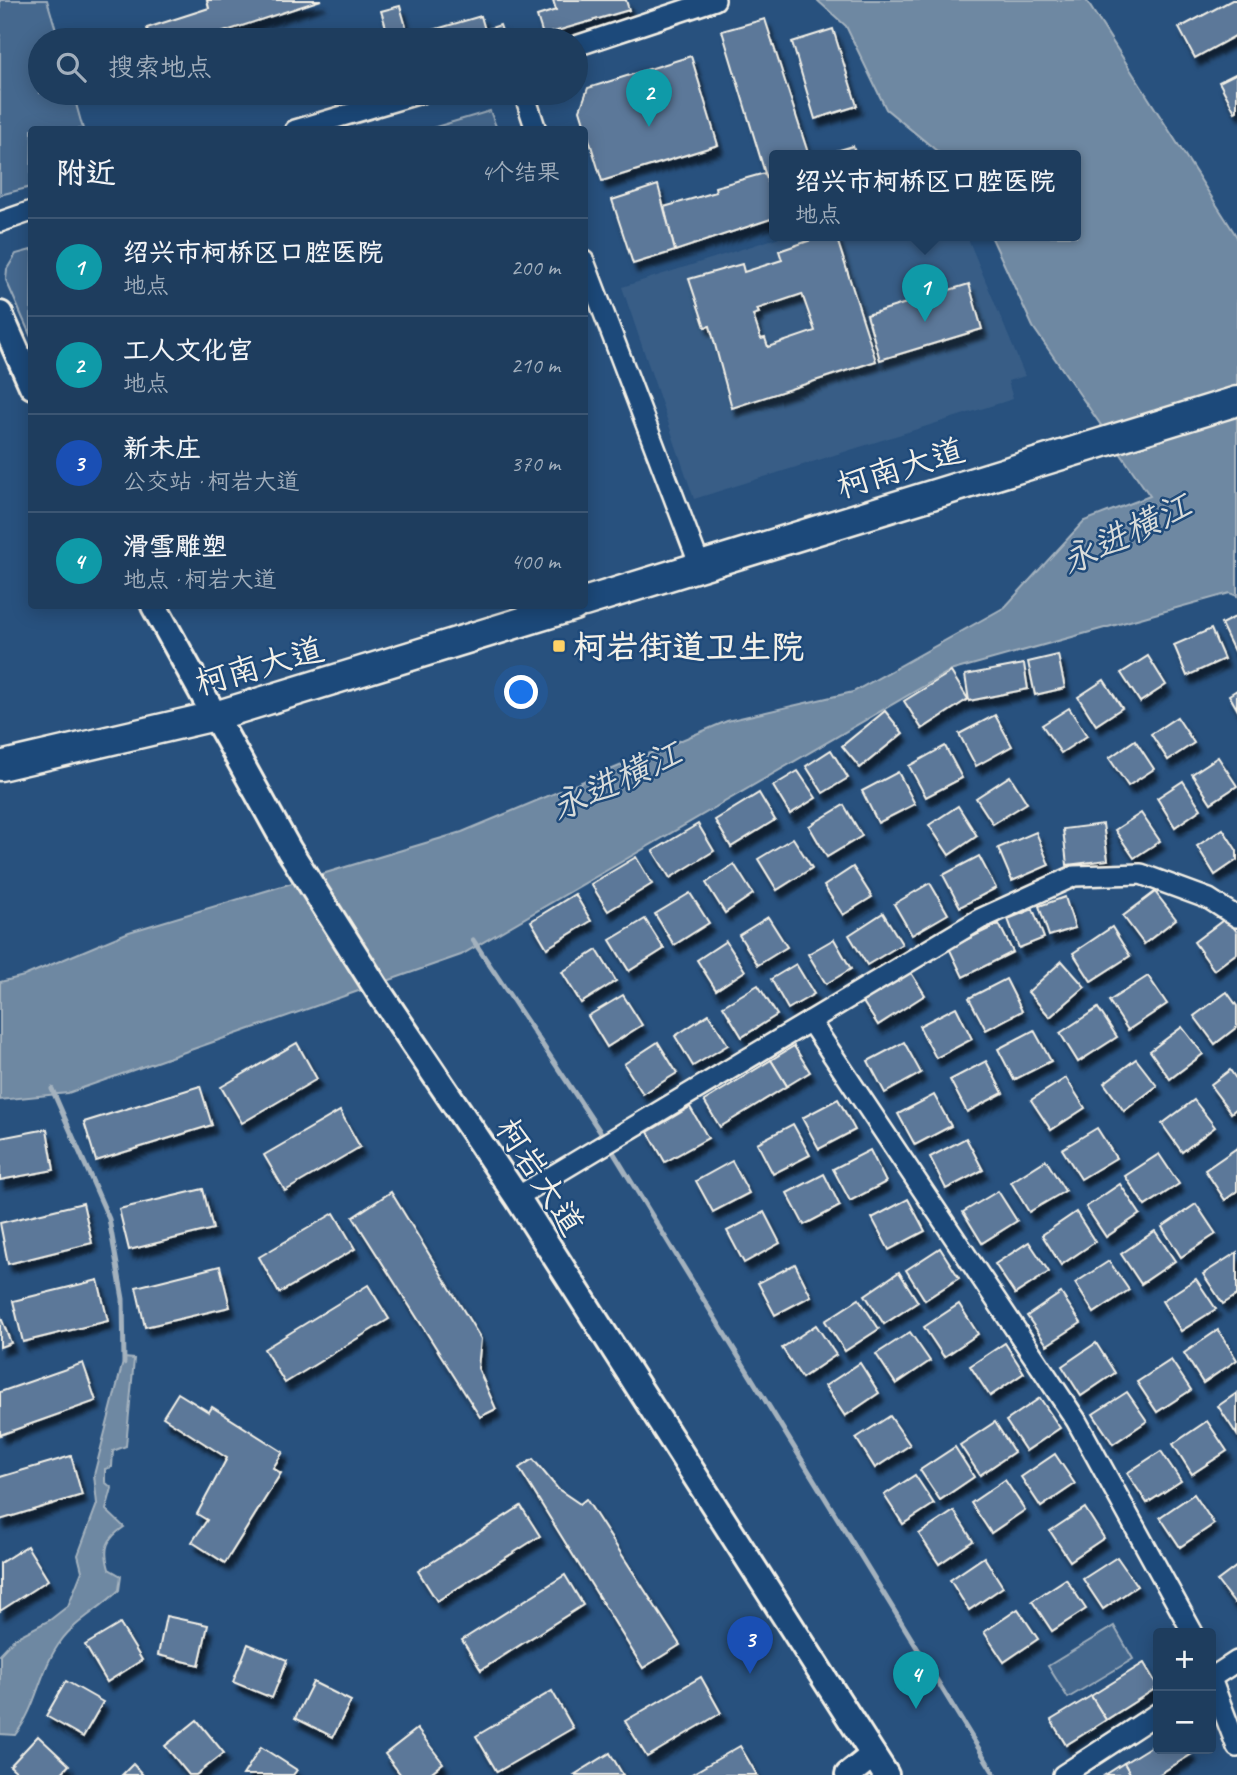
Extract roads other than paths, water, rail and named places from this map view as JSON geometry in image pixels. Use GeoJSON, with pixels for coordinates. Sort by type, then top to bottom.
{"type":"FeatureCollection","features":[{"type":"Feature","properties":{"kind":"main road","name":"柯南大道"},"geometry":{"type":"LineString","coordinates":[[588,601],[1237,401]]}},
{"type":"Feature","properties":{"kind":"main road","name":"柯南大道"},"geometry":{"type":"LineString","coordinates":[[0,766],[215,716],[564,609]]}},
{"type":"Feature","properties":{"kind":"street"},"geometry":{"type":"LineString","coordinates":[[588,42],[715,0]]}},
{"type":"Feature","properties":{"kind":"street"},"geometry":{"type":"LineString","coordinates":[[309,126],[380,105]]}},
{"type":"Feature","properties":{"kind":"street"},"geometry":{"type":"LineString","coordinates":[[528,105],[535,126]]}},
{"type":"Feature","properties":{"kind":"street"},"geometry":{"type":"LineString","coordinates":[[0,222],[28,212]]}},
{"type":"Feature","properties":{"kind":"street"},"geometry":{"type":"LineString","coordinates":[[588,272],[700,566]]}},
{"type":"Feature","properties":{"kind":"street"},"geometry":{"type":"LineString","coordinates":[[0,314],[28,377]]}},
{"type":"Feature","properties":{"kind":"street","name":"柯岩大道"},"geometry":{"type":"LineString","coordinates":[[156,609],[289,850],[377,989],[517,1197],[880,1765]]}},
{"type":"Feature","properties":{"kind":"street"},"geometry":{"type":"LineString","coordinates":[[517,1197],[980,919],[1074,876],[1140,874],[1209,899],[1237,917]]}},
{"type":"Feature","properties":{"kind":"street"},"geometry":{"type":"LineString","coordinates":[[810,1021],[1076,1420],[1190,1628]]}},
{"type":"Feature","properties":{"kind":"street"},"geometry":{"type":"LineString","coordinates":[[1216,1675],[1237,1661]]}},
{"type":"Feature","properties":{"kind":"street"},"geometry":{"type":"LineString","coordinates":[[1216,1691],[1237,1747]]}},
{"type":"Feature","properties":{"kind":"street"},"geometry":{"type":"LineString","coordinates":[[1063,1775],[1153,1716]]}},
{"type":"Feature","properties":{"kind":"street"},"geometry":{"type":"LineString","coordinates":[[848,1775],[880,1765]]}},
{"type":"Feature","properties":{"kind":"water","name":"永进横江"},"geometry":{"type":"Polygon","coordinates":[[[817,0],[1086,0],[1237,237],[1237,596],[1230,593],[950,671],[461,955],[68,1093],[0,1100],[0,982],[24,976],[129,932],[462,832],[727,721],[853,692],[1005,607],[1084,521],[1150,496],[1033,327],[993,241],[1081,241],[1081,150],[936,150],[886,109],[846,26],[817,0]]]}},
{"type":"Feature","properties":{"kind":"water"},"geometry":{"type":"Polygon","coordinates":[[[124,1358],[134,1359],[126,1446],[113,1451],[112,1467],[105,1469],[105,1482],[112,1488],[106,1510],[124,1527],[113,1536],[106,1550],[109,1569],[121,1576],[119,1590],[61,1641],[48,1664],[23,1724],[15,1735],[0,1734],[0,1654],[15,1638],[50,1620],[68,1606],[82,1571],[78,1555],[97,1504],[94,1475],[124,1358]]]}},
{"type":"Feature","properties":{"kind":"waterway"},"geometry":{"type":"LineString","coordinates":[[473,940],[605,1139]]}},
{"type":"Feature","properties":{"kind":"waterway"},"geometry":{"type":"LineString","coordinates":[[52,1089],[109,1219],[123,1299],[124,1363]]}},
{"type":"Feature","properties":{"kind":"waterway"},"geometry":{"type":"LineString","coordinates":[[610,1147],[995,1775]]}},
{"type":"Feature","properties":{"kind":"place","name":"工人文化宫"},"geometry":{"type":"Point","coordinates":[649,127]}},
{"type":"Feature","properties":{"kind":"place","name":"绍兴市柯桥区口腔医院"},"geometry":{"type":"Point","coordinates":[925,322]}},
{"type":"Feature","properties":{"kind":"place","name":"柯岩街道卫生院"},"geometry":{"type":"Point","coordinates":[559,646]}},
{"type":"Feature","properties":{"kind":"place","name":"新未庄"},"geometry":{"type":"Point","coordinates":[750,1674]}},
{"type":"Feature","properties":{"kind":"place","name":"滑雪雕塑"},"geometry":{"type":"Point","coordinates":[916,1709]}}]}
